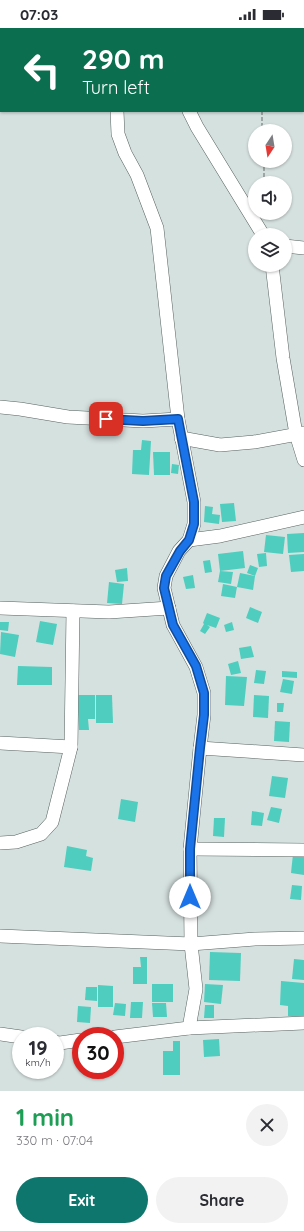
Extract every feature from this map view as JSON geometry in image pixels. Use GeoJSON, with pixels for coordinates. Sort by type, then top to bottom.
{"type":"FeatureCollection","features":[{"type":"Feature","properties":{"kind":"street"},"geometry":{"type":"LineString","coordinates":[[117,112],[118,134],[124,153],[136,175],[157,228],[178,419],[194,502],[194,524],[189,540],[180,551],[166,576],[164,588],[173,625],[196,666],[204,693],[204,715],[190,849],[191,944],[196,989],[189,1028]]}},
{"type":"Feature","properties":{"kind":"street"},"geometry":{"type":"LineString","coordinates":[[190,112],[197,127],[259,228]]}},
{"type":"Feature","properties":{"kind":"street"},"geometry":{"type":"LineString","coordinates":[[292,247],[304,248]]}},
{"type":"Feature","properties":{"kind":"street"},"geometry":{"type":"LineString","coordinates":[[273,272],[283,358],[300,434],[304,460]]}},
{"type":"Feature","properties":{"kind":"street"},"geometry":{"type":"LineString","coordinates":[[0,407],[68,417],[143,421],[178,419]]}},
{"type":"Feature","properties":{"kind":"street"},"geometry":{"type":"LineString","coordinates":[[181,438],[220,445],[254,442],[300,434]]}},
{"type":"Feature","properties":{"kind":"street"},"geometry":{"type":"LineString","coordinates":[[189,540],[220,536],[304,517]]}},
{"type":"Feature","properties":{"kind":"street"},"geometry":{"type":"LineString","coordinates":[[0,608],[109,612],[169,608]]}},
{"type":"Feature","properties":{"kind":"street"},"geometry":{"type":"LineString","coordinates":[[0,842],[16,842],[41,834],[52,822],[71,747],[73,611]]}},
{"type":"Feature","properties":{"kind":"street"},"geometry":{"type":"LineString","coordinates":[[0,743],[71,747]]}},
{"type":"Feature","properties":{"kind":"street"},"geometry":{"type":"LineString","coordinates":[[200,748],[304,755]]}},
{"type":"Feature","properties":{"kind":"street"},"geometry":{"type":"LineString","coordinates":[[190,849],[304,850]]}},
{"type":"Feature","properties":{"kind":"street"},"geometry":{"type":"LineString","coordinates":[[0,936],[191,944],[255,939],[304,938]]}},
{"type":"Feature","properties":{"kind":"street"},"geometry":{"type":"LineString","coordinates":[[124,1035],[189,1028],[304,1023]]}},
{"type":"Feature","properties":{"kind":"street"},"geometry":{"type":"LineString","coordinates":[[0,1034],[12,1036]]}},
{"type":"Feature","properties":{"kind":"path"},"geometry":{"type":"LineString","coordinates":[[262,112],[262,124]]}},
{"type":"Feature","properties":{"kind":"building"},"geometry":{"type":"Polygon","coordinates":[[[142,440],[151,441],[149,475],[132,474],[133,450],[141,450],[142,440]]]}},
{"type":"Feature","properties":{"kind":"building"},"geometry":{"type":"Polygon","coordinates":[[[153,452],[170,452],[170,475],[154,475],[153,452]]]}},
{"type":"Feature","properties":{"kind":"building"},"geometry":{"type":"Polygon","coordinates":[[[172,464],[179,465],[178,474],[171,473],[172,464]]]}},
{"type":"Feature","properties":{"kind":"building"},"geometry":{"type":"Polygon","coordinates":[[[234,503],[236,521],[222,522],[220,504],[234,503]]]}},
{"type":"Feature","properties":{"kind":"building"},"geometry":{"type":"Polygon","coordinates":[[[205,506],[213,507],[212,514],[220,515],[219,524],[204,522],[205,506]]]}},
{"type":"Feature","properties":{"kind":"building"},"geometry":{"type":"Polygon","coordinates":[[[304,533],[304,552],[288,553],[287,534],[304,533]]]}},
{"type":"Feature","properties":{"kind":"building"},"geometry":{"type":"Polygon","coordinates":[[[266,535],[285,537],[283,554],[264,552],[266,535]]]}},
{"type":"Feature","properties":{"kind":"building"},"geometry":{"type":"Polygon","coordinates":[[[243,551],[245,568],[220,571],[218,554],[243,551]]]}},
{"type":"Feature","properties":{"kind":"building"},"geometry":{"type":"Polygon","coordinates":[[[266,553],[267,566],[259,567],[257,554],[266,553]]]}},
{"type":"Feature","properties":{"kind":"building"},"geometry":{"type":"Polygon","coordinates":[[[304,554],[304,571],[291,572],[289,555],[304,554]]]}},
{"type":"Feature","properties":{"kind":"building"},"geometry":{"type":"Polygon","coordinates":[[[210,560],[212,572],[205,573],[203,561],[210,560]]]}},
{"type":"Feature","properties":{"kind":"building"},"geometry":{"type":"Polygon","coordinates":[[[250,565],[258,568],[255,576],[247,573],[250,565]]]}},
{"type":"Feature","properties":{"kind":"building"},"geometry":{"type":"Polygon","coordinates":[[[127,568],[128,581],[117,582],[115,570],[127,568]]]}},
{"type":"Feature","properties":{"kind":"building"},"geometry":{"type":"Polygon","coordinates":[[[220,571],[233,572],[231,584],[218,582],[220,571]]]}},
{"type":"Feature","properties":{"kind":"building"},"geometry":{"type":"Polygon","coordinates":[[[240,573],[255,576],[253,590],[237,587],[240,573]]]}},
{"type":"Feature","properties":{"kind":"building"},"geometry":{"type":"Polygon","coordinates":[[[193,575],[195,588],[186,589],[183,577],[193,575]]]}},
{"type":"Feature","properties":{"kind":"building"},"geometry":{"type":"Polygon","coordinates":[[[109,582],[124,584],[122,604],[107,603],[109,582]]]}},
{"type":"Feature","properties":{"kind":"building"},"geometry":{"type":"Polygon","coordinates":[[[223,584],[237,587],[235,598],[221,596],[223,584]]]}},
{"type":"Feature","properties":{"kind":"building"},"geometry":{"type":"Polygon","coordinates":[[[250,607],[262,612],[258,623],[246,618],[250,607]]]}},
{"type":"Feature","properties":{"kind":"building"},"geometry":{"type":"Polygon","coordinates":[[[207,613],[220,618],[216,628],[207,625],[210,627],[205,634],[200,631],[207,613]]]}},
{"type":"Feature","properties":{"kind":"building"},"geometry":{"type":"Polygon","coordinates":[[[40,621],[57,624],[53,645],[36,642],[40,621]]]}},
{"type":"Feature","properties":{"kind":"building"},"geometry":{"type":"Polygon","coordinates":[[[0,622],[9,622],[8,631],[0,630],[0,622]]]}},
{"type":"Feature","properties":{"kind":"building"},"geometry":{"type":"Polygon","coordinates":[[[232,622],[234,630],[226,632],[224,625],[232,622]]]}},
{"type":"Feature","properties":{"kind":"building"},"geometry":{"type":"Polygon","coordinates":[[[1,632],[19,635],[15,657],[0,654],[1,632]]]}},
{"type":"Feature","properties":{"kind":"building"},"geometry":{"type":"Polygon","coordinates":[[[251,646],[254,657],[241,659],[239,648],[251,646]]]}},
{"type":"Feature","properties":{"kind":"building"},"geometry":{"type":"Polygon","coordinates":[[[238,661],[241,673],[231,675],[228,664],[238,661]]]}},
{"type":"Feature","properties":{"kind":"building"},"geometry":{"type":"Polygon","coordinates":[[[18,666],[52,667],[52,685],[17,685],[18,666]]]}},
{"type":"Feature","properties":{"kind":"building"},"geometry":{"type":"Polygon","coordinates":[[[256,670],[266,671],[264,684],[254,683],[256,670]]]}},
{"type":"Feature","properties":{"kind":"building"},"geometry":{"type":"Polygon","coordinates":[[[282,671],[297,672],[297,678],[282,677],[282,671]]]}},
{"type":"Feature","properties":{"kind":"building"},"geometry":{"type":"Polygon","coordinates":[[[226,676],[247,677],[244,706],[225,705],[226,676]]]}},
{"type":"Feature","properties":{"kind":"building"},"geometry":{"type":"Polygon","coordinates":[[[283,679],[294,681],[292,694],[280,692],[283,679]]]}},
{"type":"Feature","properties":{"kind":"building"},"geometry":{"type":"Polygon","coordinates":[[[78,695],[95,695],[95,719],[88,719],[89,730],[79,730],[78,695]]]}},
{"type":"Feature","properties":{"kind":"building"},"geometry":{"type":"Polygon","coordinates":[[[96,695],[112,695],[113,723],[96,723],[96,695]]]}},
{"type":"Feature","properties":{"kind":"building"},"geometry":{"type":"Polygon","coordinates":[[[254,695],[269,696],[268,718],[253,717],[254,695]]]}},
{"type":"Feature","properties":{"kind":"building"},"geometry":{"type":"Polygon","coordinates":[[[277,703],[284,703],[283,712],[277,712],[277,703]]]}},
{"type":"Feature","properties":{"kind":"building"},"geometry":{"type":"Polygon","coordinates":[[[275,721],[290,722],[289,742],[274,741],[275,721]]]}},
{"type":"Feature","properties":{"kind":"building"},"geometry":{"type":"Polygon","coordinates":[[[272,776],[288,778],[285,798],[269,796],[272,776]]]}},
{"type":"Feature","properties":{"kind":"building"},"geometry":{"type":"Polygon","coordinates":[[[121,799],[138,802],[135,822],[118,819],[121,799]]]}},
{"type":"Feature","properties":{"kind":"building"},"geometry":{"type":"Polygon","coordinates":[[[271,807],[282,809],[279,823],[267,820],[271,807]]]}},
{"type":"Feature","properties":{"kind":"building"},"geometry":{"type":"Polygon","coordinates":[[[252,811],[264,813],[262,826],[251,825],[252,811]]]}},
{"type":"Feature","properties":{"kind":"building"},"geometry":{"type":"Polygon","coordinates":[[[214,818],[225,818],[224,837],[213,836],[214,818]]]}},
{"type":"Feature","properties":{"kind":"building"},"geometry":{"type":"Polygon","coordinates":[[[67,846],[87,850],[86,856],[93,858],[91,871],[64,867],[67,846]]]}},
{"type":"Feature","properties":{"kind":"building"},"geometry":{"type":"Polygon","coordinates":[[[293,854],[304,856],[304,875],[291,873],[293,854]]]}},
{"type":"Feature","properties":{"kind":"building"},"geometry":{"type":"Polygon","coordinates":[[[292,885],[302,886],[301,900],[290,899],[292,885]]]}},
{"type":"Feature","properties":{"kind":"building"},"geometry":{"type":"Polygon","coordinates":[[[210,952],[241,953],[240,981],[209,980],[210,952]]]}},
{"type":"Feature","properties":{"kind":"building"},"geometry":{"type":"Polygon","coordinates":[[[140,957],[147,957],[147,984],[133,984],[133,967],[141,967],[140,957]]]}},
{"type":"Feature","properties":{"kind":"building"},"geometry":{"type":"Polygon","coordinates":[[[294,959],[304,960],[304,980],[292,979],[294,959]]]}},
{"type":"Feature","properties":{"kind":"building"},"geometry":{"type":"Polygon","coordinates":[[[281,981],[304,983],[304,1017],[288,1016],[288,1006],[280,1005],[281,981]]]}},
{"type":"Feature","properties":{"kind":"building"},"geometry":{"type":"Polygon","coordinates":[[[152,984],[173,984],[173,1002],[152,1002],[152,984]]]}},
{"type":"Feature","properties":{"kind":"building"},"geometry":{"type":"Polygon","coordinates":[[[205,984],[223,985],[221,1004],[204,1002],[205,984]]]}},
{"type":"Feature","properties":{"kind":"building"},"geometry":{"type":"Polygon","coordinates":[[[98,985],[113,986],[113,1007],[98,1007],[98,985]]]}},
{"type":"Feature","properties":{"kind":"building"},"geometry":{"type":"Polygon","coordinates":[[[86,987],[97,987],[97,1001],[85,1000],[86,987]]]}},
{"type":"Feature","properties":{"kind":"building"},"geometry":{"type":"Polygon","coordinates":[[[131,1002],[143,1002],[142,1018],[130,1018],[131,1002]]]}},
{"type":"Feature","properties":{"kind":"building"},"geometry":{"type":"Polygon","coordinates":[[[115,1003],[126,1004],[125,1016],[113,1015],[115,1003]]]}},
{"type":"Feature","properties":{"kind":"building"},"geometry":{"type":"Polygon","coordinates":[[[152,1003],[166,1003],[167,1017],[153,1017],[152,1003]]]}},
{"type":"Feature","properties":{"kind":"building"},"geometry":{"type":"Polygon","coordinates":[[[205,1005],[214,1005],[214,1018],[204,1018],[205,1005]]]}},
{"type":"Feature","properties":{"kind":"building"},"geometry":{"type":"Polygon","coordinates":[[[78,1006],[91,1007],[90,1023],[77,1022],[78,1006]]]}},
{"type":"Feature","properties":{"kind":"building"},"geometry":{"type":"Polygon","coordinates":[[[219,1039],[220,1056],[204,1057],[203,1040],[219,1039]]]}},
{"type":"Feature","properties":{"kind":"building"},"geometry":{"type":"Polygon","coordinates":[[[173,1041],[180,1041],[180,1075],[163,1075],[163,1051],[173,1051],[173,1041]]]}},
{"type":"Feature","properties":{"kind":"route"},"geometry":{"type":"LineString","coordinates":[[106,419],[143,421],[178,419],[194,502],[194,524],[189,540],[180,551],[166,576],[164,588],[173,625],[196,666],[204,693],[204,715],[190,849],[190,897]]}}]}
